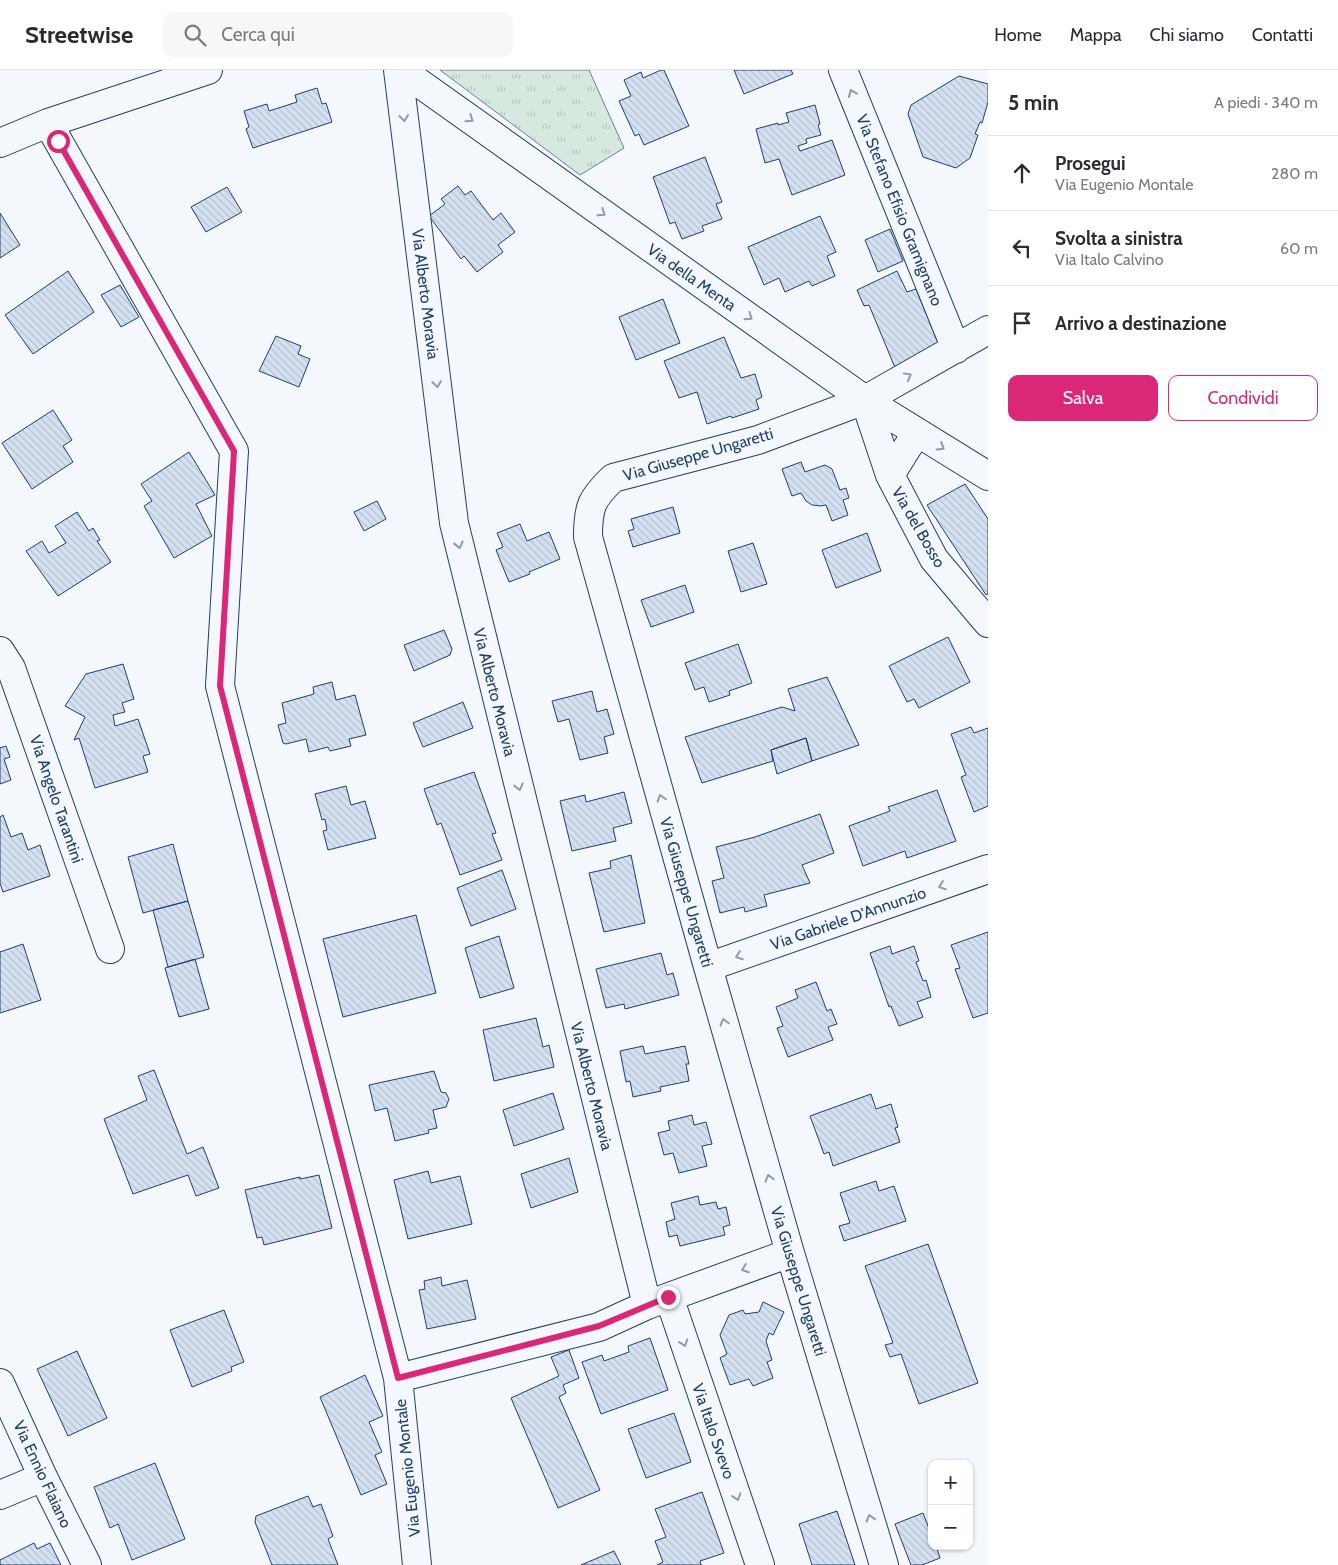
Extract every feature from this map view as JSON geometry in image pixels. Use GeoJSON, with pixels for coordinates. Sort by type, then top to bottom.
{"type":"FeatureCollection","features":[{"type":"Feature","properties":{"kind":"street"},"geometry":{"type":"LineString","coordinates":[[0,143],[48,123],[208,70]]}},
{"type":"Feature","properties":{"kind":"street","name":"Via della Menta"},"geometry":{"type":"LineString","coordinates":[[400,70],[866,400],[988,476]]}},
{"type":"Feature","properties":{"kind":"street","name":"Via Alberto Moravia"},"geometry":{"type":"LineString","coordinates":[[400,70],[454,524],[658,1301]]}},
{"type":"Feature","properties":{"kind":"street","name":"Via Stefano Efisio Gramignano"},"geometry":{"type":"LineString","coordinates":[[843,70],[956,349]]}},
{"type":"Feature","properties":{"kind":"street","name":"Via Eugenio Montale"},"geometry":{"type":"LineString","coordinates":[[48,123],[234,451],[220,686],[398,1378],[417,1565]]}},
{"type":"Feature","properties":{"kind":"street","name":"Via Giuseppe Ungaretti"},"geometry":{"type":"LineString","coordinates":[[884,1565],[790,1253],[708,967],[588,537],[588,515],[598,493],[613,478],[758,440],[866,400],[988,330]]}},
{"type":"Feature","properties":{"kind":"street","name":"Via del Bosso"},"geometry":{"type":"LineString","coordinates":[[866,400],[890,475],[934,559],[988,623]]}},
{"type":"Feature","properties":{"kind":"street","name":"Via del Bosso"},"geometry":{"type":"LineString","coordinates":[[890,475],[917,432]]}},
{"type":"Feature","properties":{"kind":"street","name":"Via Angelo Tarantini"},"geometry":{"type":"LineString","coordinates":[[0,650],[11,668],[110,949]]}},
{"type":"Feature","properties":{"kind":"street","name":"Via Gabriele D'Annunzio"},"geometry":{"type":"LineString","coordinates":[[708,967],[988,870]]}},
{"type":"Feature","properties":{"kind":"street"},"geometry":{"type":"LineString","coordinates":[[398,1378],[599,1326],[658,1301],[790,1253]]}},
{"type":"Feature","properties":{"kind":"street","name":"Via Italo Svevo"},"geometry":{"type":"LineString","coordinates":[[658,1301],[760,1565]]}},
{"type":"Feature","properties":{"kind":"street","name":"Via Ennio Flaiano"},"geometry":{"type":"LineString","coordinates":[[0,1383],[43,1477],[87,1565]]}},
{"type":"Feature","properties":{"kind":"street"},"geometry":{"type":"LineString","coordinates":[[0,1495],[43,1477]]}},
{"type":"Feature","properties":{"kind":"green space"},"geometry":{"type":"Polygon","coordinates":[[[440,70],[589,70],[624,148],[580,175],[440,70]]]}},
{"type":"Feature","properties":{"kind":"building"},"geometry":{"type":"Polygon","coordinates":[[[664,70],[689,126],[644,145],[639,134],[635,136],[619,101],[631,96],[624,80],[641,72],[643,78],[664,70]]]}},
{"type":"Feature","properties":{"kind":"building"},"geometry":{"type":"Polygon","coordinates":[[[734,70],[791,70],[793,74],[744,94],[734,70]]]}},
{"type":"Feature","properties":{"kind":"building"},"geometry":{"type":"Polygon","coordinates":[[[959,76],[988,84],[988,102],[982,123],[980,122],[975,134],[978,135],[970,158],[956,168],[923,157],[908,114],[911,105],[959,76]]]}},
{"type":"Feature","properties":{"kind":"building"},"geometry":{"type":"Polygon","coordinates":[[[317,88],[322,104],[326,103],[332,122],[253,148],[246,129],[249,127],[244,111],[267,104],[269,111],[297,102],[295,95],[317,88]]]}},
{"type":"Feature","properties":{"kind":"building"},"geometry":{"type":"Polygon","coordinates":[[[815,105],[821,135],[806,139],[807,143],[798,146],[800,151],[832,140],[845,175],[792,195],[779,159],[765,163],[756,129],[789,122],[786,113],[815,105]]]}},
{"type":"Feature","properties":{"kind":"building"},"geometry":{"type":"Polygon","coordinates":[[[705,157],[722,202],[716,204],[722,219],[702,226],[704,231],[682,239],[675,222],[670,224],[653,177],[705,157]]]}},
{"type":"Feature","properties":{"kind":"building"},"geometry":{"type":"Polygon","coordinates":[[[458,186],[465,195],[471,191],[493,220],[501,213],[515,232],[498,245],[503,252],[477,272],[464,256],[461,259],[429,216],[445,204],[441,199],[458,186]]]}},
{"type":"Feature","properties":{"kind":"building"},"geometry":{"type":"Polygon","coordinates":[[[227,187],[242,212],[206,232],[191,207],[227,187]]]}},
{"type":"Feature","properties":{"kind":"building"},"geometry":{"type":"Polygon","coordinates":[[[0,213],[20,245],[0,258],[0,213]]]}},
{"type":"Feature","properties":{"kind":"building"},"geometry":{"type":"Polygon","coordinates":[[[820,216],[836,252],[827,256],[835,276],[812,286],[809,281],[785,292],[779,278],[764,285],[748,247],[820,216]]]}},
{"type":"Feature","properties":{"kind":"building"},"geometry":{"type":"Polygon","coordinates":[[[890,229],[903,261],[878,272],[865,240],[890,229]]]}},
{"type":"Feature","properties":{"kind":"building"},"geometry":{"type":"Polygon","coordinates":[[[68,271],[94,312],[33,354],[5,315],[68,271]]]}},
{"type":"Feature","properties":{"kind":"building"},"geometry":{"type":"Polygon","coordinates":[[[897,271],[907,292],[916,289],[940,347],[896,370],[869,305],[864,306],[857,290],[897,271]]]}},
{"type":"Feature","properties":{"kind":"building"},"geometry":{"type":"Polygon","coordinates":[[[120,285],[139,317],[121,327],[101,295],[120,285]]]}},
{"type":"Feature","properties":{"kind":"building"},"geometry":{"type":"Polygon","coordinates":[[[663,299],[680,343],[636,360],[619,317],[663,299]]]}},
{"type":"Feature","properties":{"kind":"building"},"geometry":{"type":"Polygon","coordinates":[[[276,336],[301,346],[298,354],[310,359],[299,387],[259,371],[276,336]]]}},
{"type":"Feature","properties":{"kind":"building"},"geometry":{"type":"Polygon","coordinates":[[[724,337],[741,378],[755,374],[762,397],[756,400],[759,409],[707,424],[697,392],[679,398],[664,361],[724,337]]]}},
{"type":"Feature","properties":{"kind":"building"},"geometry":{"type":"Polygon","coordinates":[[[53,410],[72,440],[63,446],[73,462],[32,489],[2,443],[53,410]]]}},
{"type":"Feature","properties":{"kind":"building"},"geometry":{"type":"Polygon","coordinates":[[[189,452],[215,495],[196,504],[212,536],[174,558],[144,506],[152,501],[141,484],[189,452]]]}},
{"type":"Feature","properties":{"kind":"building"},"geometry":{"type":"Polygon","coordinates":[[[801,462],[805,472],[825,465],[832,469],[840,490],[846,488],[849,498],[843,500],[848,515],[832,521],[826,505],[812,505],[806,501],[801,493],[792,496],[782,469],[801,462]]]}},
{"type":"Feature","properties":{"kind":"building"},"geometry":{"type":"Polygon","coordinates":[[[965,484],[988,519],[988,594],[986,595],[927,505],[965,484]]]}},
{"type":"Feature","properties":{"kind":"building"},"geometry":{"type":"Polygon","coordinates":[[[377,501],[386,519],[364,531],[354,512],[377,501]]]}},
{"type":"Feature","properties":{"kind":"building"},"geometry":{"type":"Polygon","coordinates":[[[673,507],[680,533],[633,547],[628,531],[634,529],[631,519],[673,507]]]}},
{"type":"Feature","properties":{"kind":"building"},"geometry":{"type":"Polygon","coordinates":[[[77,512],[89,531],[93,528],[100,540],[97,541],[111,562],[58,596],[26,551],[42,541],[49,553],[66,543],[55,526],[77,512]]]}},
{"type":"Feature","properties":{"kind":"building"},"geometry":{"type":"Polygon","coordinates":[[[520,524],[527,541],[549,532],[560,559],[509,582],[496,550],[503,547],[497,533],[520,524]]]}},
{"type":"Feature","properties":{"kind":"building"},"geometry":{"type":"Polygon","coordinates":[[[867,533],[881,571],[836,588],[822,550],[867,533]]]}},
{"type":"Feature","properties":{"kind":"building"},"geometry":{"type":"Polygon","coordinates":[[[753,543],[767,584],[741,592],[728,551],[753,543]]]}},
{"type":"Feature","properties":{"kind":"building"},"geometry":{"type":"Polygon","coordinates":[[[685,585],[694,612],[651,627],[641,600],[685,585]]]}},
{"type":"Feature","properties":{"kind":"building"},"geometry":{"type":"Polygon","coordinates":[[[444,630],[452,649],[450,655],[414,671],[404,645],[444,630]]]}},
{"type":"Feature","properties":{"kind":"building"},"geometry":{"type":"Polygon","coordinates":[[[948,637],[970,682],[919,708],[914,699],[907,702],[889,666],[948,637]]]}},
{"type":"Feature","properties":{"kind":"building"},"geometry":{"type":"Polygon","coordinates":[[[738,644],[752,683],[729,691],[730,695],[709,702],[704,687],[695,690],[685,663],[738,644]]]}},
{"type":"Feature","properties":{"kind":"building"},"geometry":{"type":"Polygon","coordinates":[[[123,664],[134,699],[122,703],[125,712],[113,715],[115,726],[138,719],[150,754],[143,756],[148,772],[95,788],[79,738],[74,740],[85,717],[65,706],[86,674],[123,664]]]}},
{"type":"Feature","properties":{"kind":"building"},"geometry":{"type":"Polygon","coordinates":[[[827,677],[859,745],[812,761],[806,738],[771,750],[773,761],[702,783],[685,737],[782,707],[795,711],[788,689],[827,677]]]}},
{"type":"Feature","properties":{"kind":"building"},"geometry":{"type":"Polygon","coordinates":[[[332,682],[336,700],[355,695],[366,735],[349,739],[351,746],[330,751],[328,747],[309,752],[306,739],[283,743],[278,725],[286,723],[282,703],[314,694],[313,687],[332,682]]]}},
{"type":"Feature","properties":{"kind":"building"},"geometry":{"type":"Polygon","coordinates":[[[592,691],[597,712],[607,709],[614,734],[604,737],[608,753],[580,760],[569,719],[558,722],[552,701],[592,691]]]}},
{"type":"Feature","properties":{"kind":"building"},"geometry":{"type":"Polygon","coordinates":[[[463,702],[473,728],[423,747],[413,723],[463,702]]]}},
{"type":"Feature","properties":{"kind":"building"},"geometry":{"type":"Polygon","coordinates":[[[971,727],[974,733],[988,728],[988,806],[974,812],[961,777],[966,775],[951,734],[971,727]]]}},
{"type":"Feature","properties":{"kind":"building"},"geometry":{"type":"Polygon","coordinates":[[[806,738],[812,761],[777,774],[771,750],[806,738]]]}},
{"type":"Feature","properties":{"kind":"building"},"geometry":{"type":"Polygon","coordinates":[[[6,746],[10,757],[4,759],[11,780],[0,784],[0,748],[6,746]]]}},
{"type":"Feature","properties":{"kind":"building"},"geometry":{"type":"Polygon","coordinates":[[[474,772],[496,833],[492,834],[502,860],[460,875],[441,823],[437,825],[424,789],[474,772]]]}},
{"type":"Feature","properties":{"kind":"building"},"geometry":{"type":"Polygon","coordinates":[[[346,786],[351,805],[365,801],[376,838],[328,850],[323,831],[327,830],[325,819],[322,820],[315,794],[346,786]]]}},
{"type":"Feature","properties":{"kind":"building"},"geometry":{"type":"Polygon","coordinates":[[[937,790],[956,841],[907,858],[905,851],[863,866],[849,826],[890,811],[888,807],[937,790]]]}},
{"type":"Feature","properties":{"kind":"building"},"geometry":{"type":"Polygon","coordinates":[[[624,792],[632,823],[613,828],[616,841],[572,851],[560,801],[585,795],[586,802],[624,792]]]}},
{"type":"Feature","properties":{"kind":"building"},"geometry":{"type":"Polygon","coordinates":[[[820,814],[834,853],[802,865],[810,883],[764,895],[767,906],[745,912],[744,907],[720,913],[712,881],[724,878],[716,847],[755,837],[820,814]]]}},
{"type":"Feature","properties":{"kind":"building"},"geometry":{"type":"Polygon","coordinates":[[[3,815],[11,837],[22,833],[28,850],[40,845],[50,876],[3,892],[0,883],[0,817],[3,815]]]}},
{"type":"Feature","properties":{"kind":"building"},"geometry":{"type":"Polygon","coordinates":[[[173,844],[188,901],[143,913],[128,857],[173,844]]]}},
{"type":"Feature","properties":{"kind":"building"},"geometry":{"type":"Polygon","coordinates":[[[631,855],[645,923],[604,932],[589,873],[611,868],[610,861],[631,855]]]}},
{"type":"Feature","properties":{"kind":"building"},"geometry":{"type":"Polygon","coordinates":[[[502,870],[516,909],[471,926],[457,888],[502,870]]]}},
{"type":"Feature","properties":{"kind":"building"},"geometry":{"type":"Polygon","coordinates":[[[188,901],[204,957],[168,967],[153,910],[188,901]]]}},
{"type":"Feature","properties":{"kind":"building"},"geometry":{"type":"Polygon","coordinates":[[[416,915],[436,993],[343,1017],[323,939],[416,915]]]}},
{"type":"Feature","properties":{"kind":"building"},"geometry":{"type":"Polygon","coordinates":[[[988,932],[988,1013],[973,1018],[955,969],[960,968],[951,945],[988,932]]]}},
{"type":"Feature","properties":{"kind":"building"},"geometry":{"type":"Polygon","coordinates":[[[499,936],[514,988],[480,998],[465,948],[499,936]]]}},
{"type":"Feature","properties":{"kind":"building"},"geometry":{"type":"Polygon","coordinates":[[[23,944],[41,1000],[0,1013],[0,952],[23,944]]]}},
{"type":"Feature","properties":{"kind":"building"},"geometry":{"type":"Polygon","coordinates":[[[890,946],[892,954],[914,946],[919,961],[916,962],[923,981],[926,980],[931,997],[917,1002],[923,1017],[899,1026],[891,1006],[889,1007],[870,953],[890,946]]]}},
{"type":"Feature","properties":{"kind":"building"},"geometry":{"type":"Polygon","coordinates":[[[661,953],[667,975],[673,973],[679,995],[625,1009],[624,1004],[606,1008],[596,969],[661,953]]]}},
{"type":"Feature","properties":{"kind":"building"},"geometry":{"type":"Polygon","coordinates":[[[195,959],[209,1009],[179,1017],[165,968],[195,959]]]}},
{"type":"Feature","properties":{"kind":"building"},"geometry":{"type":"Polygon","coordinates":[[[816,982],[827,1011],[831,1009],[837,1024],[828,1027],[833,1040],[788,1057],[777,1028],[783,1026],[776,1007],[798,998],[795,990],[816,982]]]}},
{"type":"Feature","properties":{"kind":"building"},"geometry":{"type":"Polygon","coordinates":[[[536,1018],[543,1047],[549,1045],[554,1067],[494,1081],[483,1030],[536,1018]]]}},
{"type":"Feature","properties":{"kind":"building"},"geometry":{"type":"Polygon","coordinates":[[[643,1046],[645,1054],[685,1046],[689,1064],[686,1064],[689,1081],[660,1087],[661,1091],[633,1097],[630,1081],[626,1082],[620,1051],[643,1046]]]}},
{"type":"Feature","properties":{"kind":"building"},"geometry":{"type":"Polygon","coordinates":[[[154,1070],[187,1154],[203,1147],[219,1188],[196,1196],[188,1175],[133,1194],[104,1119],[147,1100],[138,1076],[154,1070]]]}},
{"type":"Feature","properties":{"kind":"building"},"geometry":{"type":"Polygon","coordinates":[[[434,1071],[441,1092],[446,1093],[449,1099],[446,1107],[433,1110],[437,1128],[428,1130],[429,1133],[395,1141],[387,1108],[375,1111],[369,1085],[434,1071]]]}},
{"type":"Feature","properties":{"kind":"building"},"geometry":{"type":"Polygon","coordinates":[[[553,1093],[564,1129],[514,1146],[503,1110],[553,1093]]]}},
{"type":"Feature","properties":{"kind":"building"},"geometry":{"type":"Polygon","coordinates":[[[871,1094],[876,1109],[891,1104],[898,1127],[895,1128],[900,1142],[833,1166],[829,1152],[824,1154],[810,1116],[871,1094]]]}},
{"type":"Feature","properties":{"kind":"building"},"geometry":{"type":"Polygon","coordinates":[[[692,1115],[694,1125],[706,1122],[712,1144],[702,1146],[707,1166],[679,1173],[673,1153],[664,1155],[658,1133],[670,1130],[668,1121],[692,1115]]]}},
{"type":"Feature","properties":{"kind":"building"},"geometry":{"type":"Polygon","coordinates":[[[569,1158],[578,1192],[531,1208],[521,1174],[569,1158]]]}},
{"type":"Feature","properties":{"kind":"building"},"geometry":{"type":"Polygon","coordinates":[[[428,1171],[431,1183],[460,1176],[472,1224],[408,1239],[394,1180],[428,1171]]]}},
{"type":"Feature","properties":{"kind":"building"},"geometry":{"type":"Polygon","coordinates":[[[319,1175],[332,1228],[264,1245],[262,1237],[257,1238],[245,1190],[300,1177],[300,1179],[319,1175]]]}},
{"type":"Feature","properties":{"kind":"building"},"geometry":{"type":"Polygon","coordinates":[[[876,1181],[879,1191],[894,1186],[906,1221],[844,1241],[839,1226],[850,1223],[840,1193],[876,1181]]]}},
{"type":"Feature","properties":{"kind":"building"},"geometry":{"type":"Polygon","coordinates":[[[698,1196],[700,1205],[716,1202],[718,1209],[726,1207],[730,1225],[723,1227],[725,1235],[680,1246],[677,1235],[669,1237],[666,1222],[675,1219],[671,1203],[698,1196]]]}},
{"type":"Feature","properties":{"kind":"building"},"geometry":{"type":"Polygon","coordinates":[[[928,1244],[978,1383],[919,1404],[901,1354],[890,1357],[885,1345],[893,1343],[865,1266],[928,1244]]]}},
{"type":"Feature","properties":{"kind":"building"},"geometry":{"type":"Polygon","coordinates":[[[441,1277],[442,1286],[467,1280],[476,1319],[427,1329],[419,1290],[425,1289],[424,1281],[441,1277]]]}},
{"type":"Feature","properties":{"kind":"building"},"geometry":{"type":"Polygon","coordinates":[[[763,1302],[784,1312],[773,1335],[769,1333],[766,1341],[772,1360],[767,1362],[773,1378],[753,1386],[749,1379],[730,1385],[720,1358],[727,1354],[720,1335],[729,1315],[743,1310],[745,1314],[759,1312],[763,1302]]]}},
{"type":"Feature","properties":{"kind":"building"},"geometry":{"type":"Polygon","coordinates":[[[224,1310],[244,1362],[231,1367],[232,1371],[192,1387],[170,1330],[224,1310]]]}},
{"type":"Feature","properties":{"kind":"building"},"geometry":{"type":"Polygon","coordinates":[[[650,1338],[668,1390],[601,1414],[582,1362],[602,1355],[604,1361],[629,1352],[628,1346],[650,1338]]]}},
{"type":"Feature","properties":{"kind":"building"},"geometry":{"type":"Polygon","coordinates":[[[569,1350],[579,1378],[563,1385],[566,1393],[559,1397],[600,1490],[558,1508],[511,1398],[559,1376],[551,1357],[569,1350]]]}},
{"type":"Feature","properties":{"kind":"building"},"geometry":{"type":"Polygon","coordinates":[[[77,1351],[107,1418],[68,1436],[37,1369],[77,1351]]]}},
{"type":"Feature","properties":{"kind":"building"},"geometry":{"type":"Polygon","coordinates":[[[365,1375],[383,1416],[369,1422],[382,1452],[375,1455],[387,1484],[361,1495],[320,1397],[365,1375]]]}},
{"type":"Feature","properties":{"kind":"building"},"geometry":{"type":"Polygon","coordinates":[[[674,1413],[691,1462],[646,1478],[628,1429],[674,1413]]]}},
{"type":"Feature","properties":{"kind":"building"},"geometry":{"type":"Polygon","coordinates":[[[155,1463],[185,1539],[132,1560],[118,1524],[110,1528],[94,1487],[155,1463]]]}},
{"type":"Feature","properties":{"kind":"building"},"geometry":{"type":"Polygon","coordinates":[[[702,1492],[724,1553],[700,1561],[701,1565],[657,1565],[663,1562],[655,1541],[666,1537],[655,1509],[702,1492]]]}},
{"type":"Feature","properties":{"kind":"building"},"geometry":{"type":"Polygon","coordinates":[[[308,1496],[313,1507],[321,1504],[333,1536],[328,1539],[338,1565],[272,1565],[255,1522],[256,1516],[308,1496]]]}},
{"type":"Feature","properties":{"kind":"building"},"geometry":{"type":"Polygon","coordinates":[[[837,1511],[855,1565],[812,1565],[799,1524],[837,1511]]]}},
{"type":"Feature","properties":{"kind":"building"},"geometry":{"type":"Polygon","coordinates":[[[923,1513],[928,1526],[928,1550],[937,1550],[940,1558],[922,1565],[911,1565],[895,1524],[923,1513]]]}},
{"type":"Feature","properties":{"kind":"building"},"geometry":{"type":"Polygon","coordinates":[[[34,1543],[37,1549],[50,1543],[61,1565],[0,1565],[0,1560],[34,1543]]]}},
{"type":"Feature","properties":{"kind":"building"},"geometry":{"type":"Polygon","coordinates":[[[614,1551],[621,1565],[581,1565],[614,1551]]]}},
{"type":"Feature","properties":{"kind":"route"},"geometry":{"type":"LineString","coordinates":[[58,141],[234,451],[220,686],[398,1378],[599,1326],[668,1297]]}}]}
